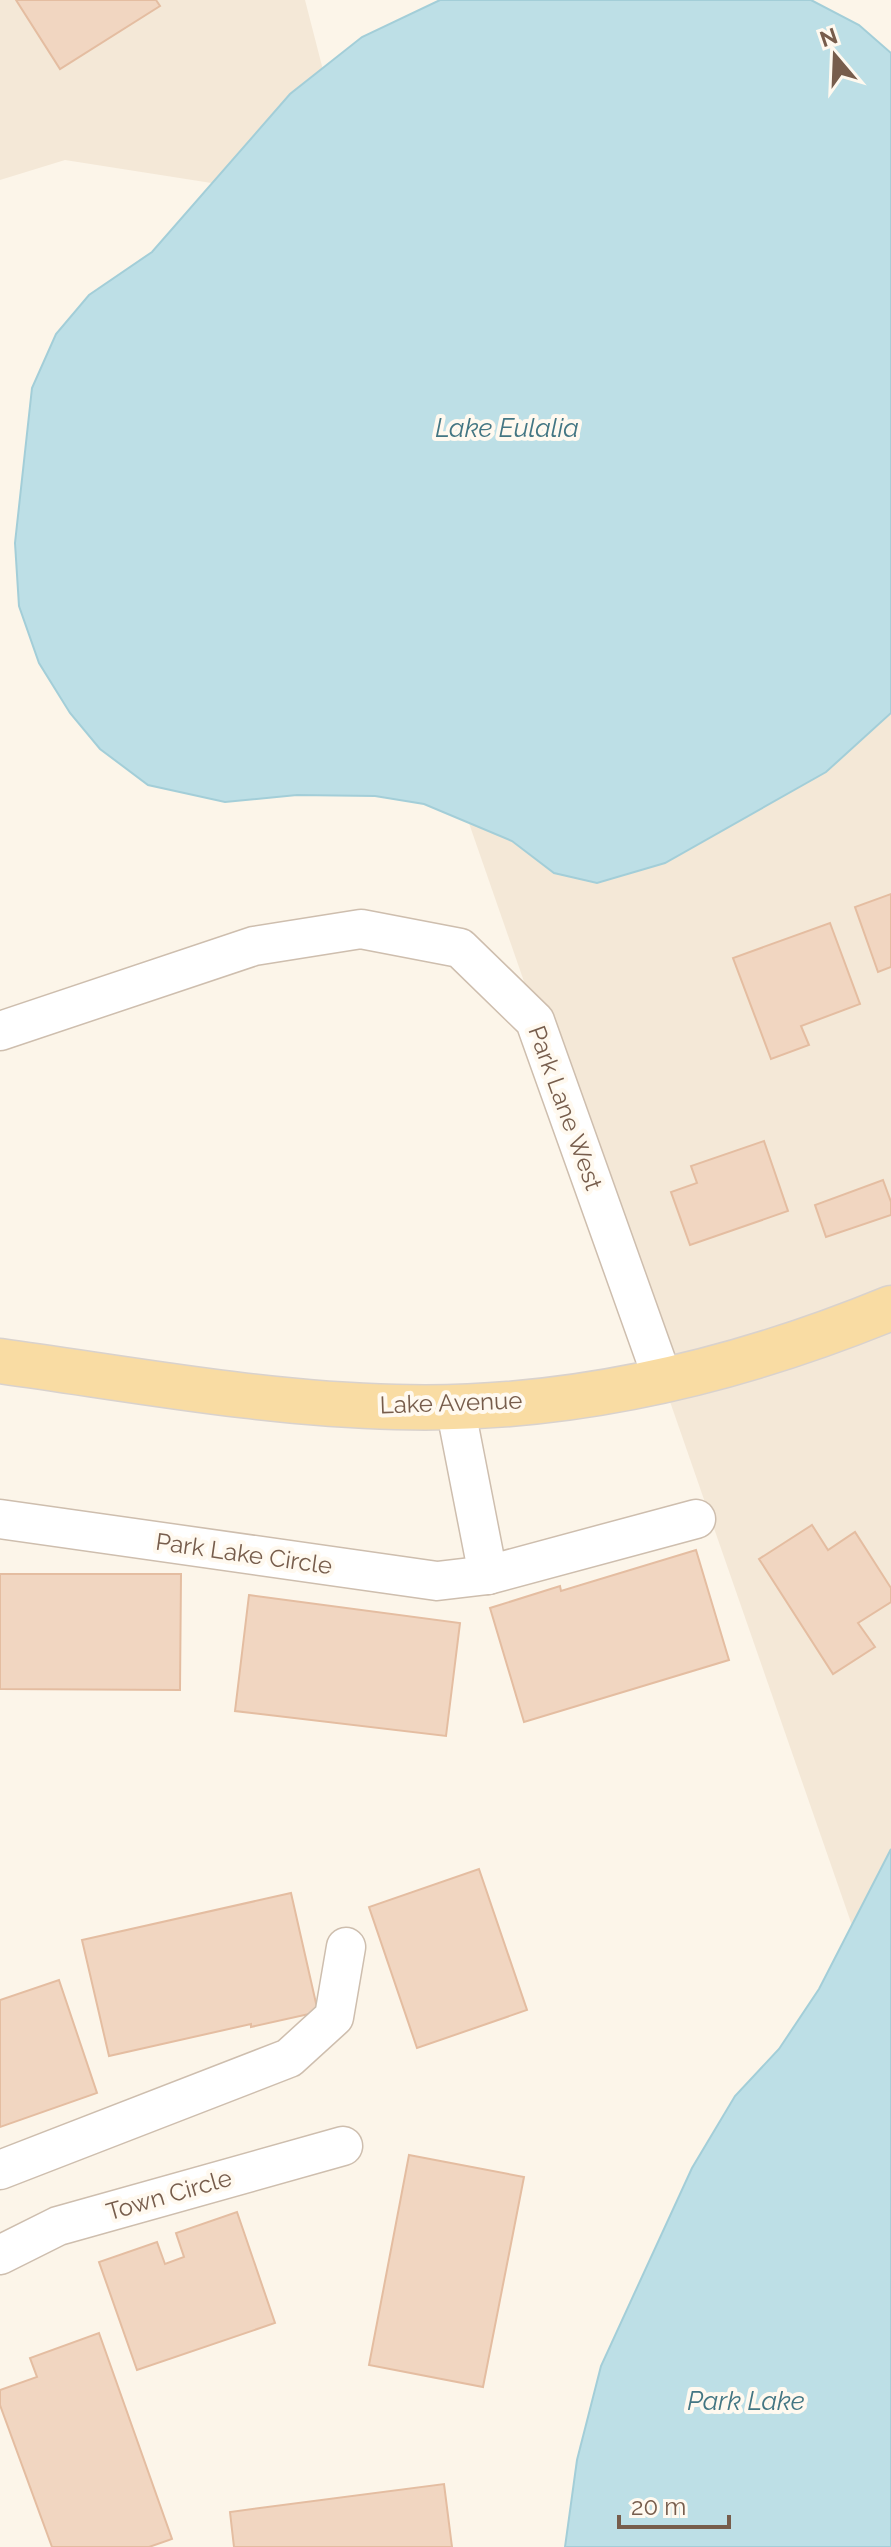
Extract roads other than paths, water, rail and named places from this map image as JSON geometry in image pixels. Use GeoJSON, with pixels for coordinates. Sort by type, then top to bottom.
{"type":"FeatureCollection","features":[{"type":"Feature","properties":{"kind":"main road","name":"Lake Avenue"},"geometry":{"type":"LineString","coordinates":[[0,1361],[281,1399],[399,1407],[455,1406],[558,1398],[663,1380],[766,1354],[891,1308]]}},
{"type":"Feature","properties":{"kind":"street","name":"Park Lane West"},"geometry":{"type":"LineString","coordinates":[[0,1031],[254,946],[361,929],[460,948],[535,1021],[663,1380]]}},
{"type":"Feature","properties":{"kind":"street"},"geometry":{"type":"LineString","coordinates":[[455,1406],[488,1575]]}},
{"type":"Feature","properties":{"kind":"street","name":"Park Lake Circle"},"geometry":{"type":"LineString","coordinates":[[0,1519],[437,1581],[488,1575],[696,1519]]}},
{"type":"Feature","properties":{"kind":"street"},"geometry":{"type":"LineString","coordinates":[[0,2170],[289,2058],[334,2017],[346,1947]]}},
{"type":"Feature","properties":{"kind":"street","name":"Town Circle"},"geometry":{"type":"LineString","coordinates":[[0,2255],[58,2226],[343,2146]]}},
{"type":"Feature","properties":{"kind":"water","name":"Lake Eulalia"},"geometry":{"type":"Polygon","coordinates":[[[440,0],[811,0],[859,25],[891,53],[891,713],[826,772],[665,863],[597,883],[554,873],[512,841],[424,804],[375,796],[297,795],[225,802],[148,785],[100,749],[70,713],[39,663],[19,606],[15,543],[32,388],[56,334],[89,295],[152,252],[290,94],[362,37],[440,0]]]}},
{"type":"Feature","properties":{"kind":"water","name":"Park Lake"},"geometry":{"type":"Polygon","coordinates":[[[891,1849],[891,2547],[565,2547],[577,2460],[601,2366],[692,2168],[735,2096],[779,2049],[819,1989],[891,1849]]]}}]}
